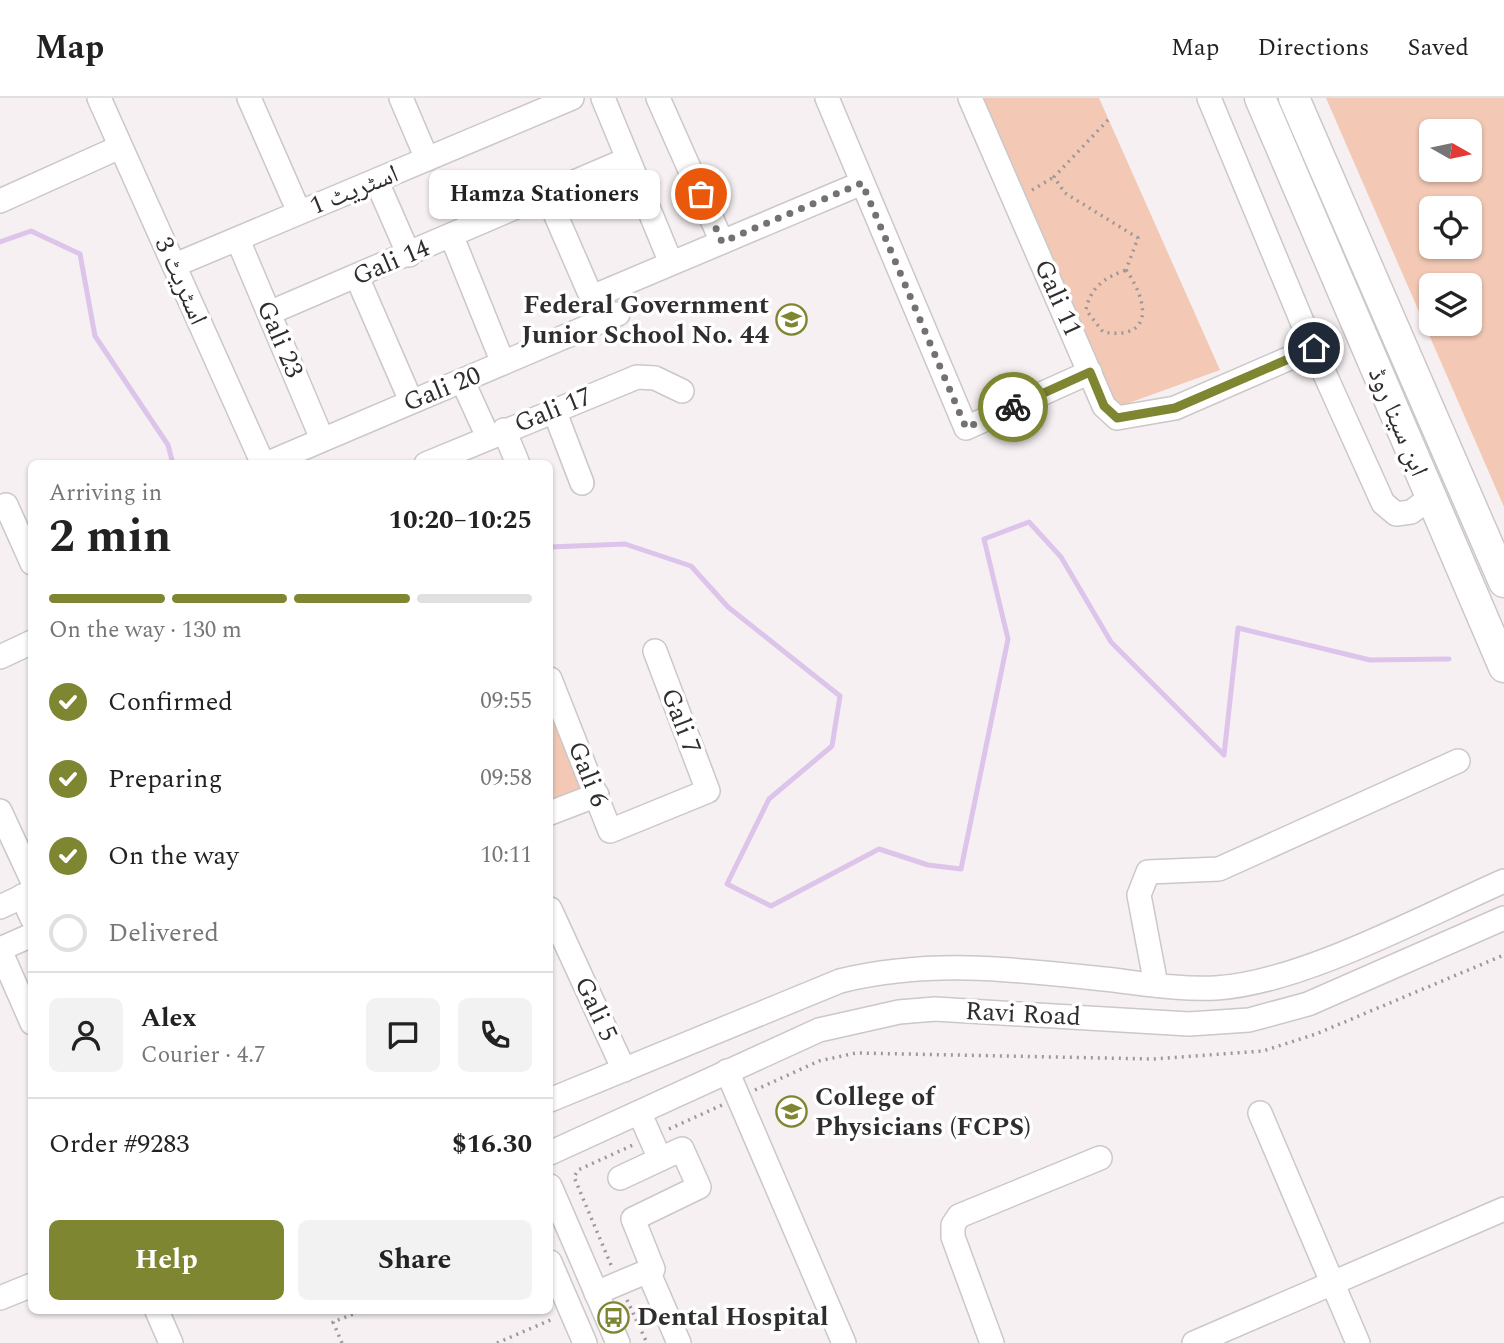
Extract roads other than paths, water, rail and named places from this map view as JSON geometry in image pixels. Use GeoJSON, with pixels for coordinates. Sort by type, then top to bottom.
{"type":"FeatureCollection","features":[{"type":"Feature","properties":{"kind":"main road","name":"ابن سینا روڈ"},"geometry":{"type":"LineString","coordinates":[[1260,98],[1504,667]]}},
{"type":"Feature","properties":{"kind":"main road","name":"ابن سینا روڈ"},"geometry":{"type":"LineString","coordinates":[[1294,98],[1504,582]]}},
{"type":"Feature","properties":{"kind":"street","name":"اسٹریٹ 3"},"geometry":{"type":"LineString","coordinates":[[99,98],[263,460]]}},
{"type":"Feature","properties":{"kind":"street"},"geometry":{"type":"LineString","coordinates":[[249,98],[299,212]]}},
{"type":"Feature","properties":{"kind":"street"},"geometry":{"type":"LineString","coordinates":[[401,98],[427,159]]}},
{"type":"Feature","properties":{"kind":"street","name":"اسٹریٹ 1"},"geometry":{"type":"LineString","coordinates":[[175,265],[377,182],[545,103],[572,98]]}},
{"type":"Feature","properties":{"kind":"street"},"geometry":{"type":"LineString","coordinates":[[603,98],[671,263]]}},
{"type":"Feature","properties":{"kind":"street"},"geometry":{"type":"LineString","coordinates":[[658,98],[722,242]]}},
{"type":"Feature","properties":{"kind":"street"},"geometry":{"type":"LineString","coordinates":[[827,98],[966,428],[1090,372]]}},
{"type":"Feature","properties":{"kind":"street","name":"Gali 11"},"geometry":{"type":"LineString","coordinates":[[970,98],[1104,406],[1117,418],[1175,408],[1314,348]]}},
{"type":"Feature","properties":{"kind":"street"},"geometry":{"type":"LineString","coordinates":[[1209,98],[1314,348],[1383,503],[1396,514],[1411,512],[1430,498]]}},
{"type":"Feature","properties":{"kind":"street"},"geometry":{"type":"LineString","coordinates":[[0,201],[120,147]]}},
{"type":"Feature","properties":{"kind":"street","name":"Gali 14"},"geometry":{"type":"LineString","coordinates":[[269,313],[452,237],[628,159]]}},
{"type":"Feature","properties":{"kind":"street"},"geometry":{"type":"LineString","coordinates":[[377,182],[409,255]]}},
{"type":"Feature","properties":{"kind":"street"},"geometry":{"type":"LineString","coordinates":[[547,195],[592,297],[862,183]]}},
{"type":"Feature","properties":{"kind":"street"},"geometry":{"type":"LineString","coordinates":[[452,237],[503,363]]}},
{"type":"Feature","properties":{"kind":"street","name":"Gali 23"},"geometry":{"type":"LineString","coordinates":[[238,240],[322,439]]}},
{"type":"Feature","properties":{"kind":"street"},"geometry":{"type":"LineString","coordinates":[[357,276],[411,401]]}},
{"type":"Feature","properties":{"kind":"street","name":"Gali 20"},"geometry":{"type":"LineString","coordinates":[[274,460],[610,318],[592,297]]}},
{"type":"Feature","properties":{"kind":"street","name":"Gali 17"},"geometry":{"type":"LineString","coordinates":[[435,460],[637,377],[655,378],[682,391]]}},
{"type":"Feature","properties":{"kind":"street"},"geometry":{"type":"LineString","coordinates":[[463,382],[515,460]]}},
{"type":"Feature","properties":{"kind":"street"},"geometry":{"type":"LineString","coordinates":[[554,410],[582,482]]}},
{"type":"Feature","properties":{"kind":"street"},"geometry":{"type":"LineString","coordinates":[[6,505],[28,554]]}},
{"type":"Feature","properties":{"kind":"street"},"geometry":{"type":"LineString","coordinates":[[0,657],[28,644]]}},
{"type":"Feature","properties":{"kind":"street","name":"Gali 7"},"geometry":{"type":"LineString","coordinates":[[610,831],[708,791],[654,651]]}},
{"type":"Feature","properties":{"kind":"street","name":"Gali 6"},"geometry":{"type":"LineString","coordinates":[[553,686],[610,831]]}},
{"type":"Feature","properties":{"kind":"street"},"geometry":{"type":"LineString","coordinates":[[1156,985],[1139,895],[1148,872],[1219,869],[1458,761]]}},
{"type":"Feature","properties":{"kind":"street"},"geometry":{"type":"LineString","coordinates":[[553,812],[597,794]]}},
{"type":"Feature","properties":{"kind":"street"},"geometry":{"type":"LineString","coordinates":[[0,810],[28,890],[0,907]]}},
{"type":"Feature","properties":{"kind":"street","name":"Ravi Road"},"geometry":{"type":"LineString","coordinates":[[553,1099],[840,981],[882,971],[920,966],[989,969],[1216,988],[1272,978],[1337,954],[1504,881]]}},
{"type":"Feature","properties":{"kind":"street","name":"Gali 5"},"geometry":{"type":"LineString","coordinates":[[553,916],[624,1070]]}},
{"type":"Feature","properties":{"kind":"street","name":"Ravi Road"},"geometry":{"type":"LineString","coordinates":[[553,1152],[819,1030],[899,1012],[935,1009],[1189,1024],[1227,1023],[1279,1015],[1504,918]]}},
{"type":"Feature","properties":{"kind":"street"},"geometry":{"type":"LineString","coordinates":[[28,937],[0,949],[28,1014]]}},
{"type":"Feature","properties":{"kind":"street"},"geometry":{"type":"LineString","coordinates":[[727,1071],[844,1343]]}},
{"type":"Feature","properties":{"kind":"street"},"geometry":{"type":"LineString","coordinates":[[640,1114],[660,1159]]}},
{"type":"Feature","properties":{"kind":"street"},"geometry":{"type":"LineString","coordinates":[[1260,1114],[1358,1343]]}},
{"type":"Feature","properties":{"kind":"street"},"geometry":{"type":"LineString","coordinates":[[596,1293],[653,1269],[633,1219],[699,1187],[682,1149],[620,1178]]}},
{"type":"Feature","properties":{"kind":"street"},"geometry":{"type":"LineString","coordinates":[[992,1343],[953,1237],[953,1225],[959,1216],[1100,1158]]}},
{"type":"Feature","properties":{"kind":"street"},"geometry":{"type":"LineString","coordinates":[[553,1193],[618,1343]]}},
{"type":"Feature","properties":{"kind":"street"},"geometry":{"type":"LineString","coordinates":[[1194,1343],[1504,1209]]}},
{"type":"Feature","properties":{"kind":"street"},"geometry":{"type":"LineString","coordinates":[[553,1269],[585,1343]]}},
{"type":"Feature","properties":{"kind":"street"},"geometry":{"type":"LineString","coordinates":[[648,1271],[679,1343]]}},
{"type":"Feature","properties":{"kind":"street"},"geometry":{"type":"LineString","coordinates":[[0,1298],[28,1287]]}},
{"type":"Feature","properties":{"kind":"street"},"geometry":{"type":"LineString","coordinates":[[165,1314],[170,1343]]}},
{"type":"Feature","properties":{"kind":"waterway"},"geometry":{"type":"LineString","coordinates":[[0,242],[31,231],[80,254],[95,336],[168,445],[172,460]]}},
{"type":"Feature","properties":{"kind":"waterway"},"geometry":{"type":"LineString","coordinates":[[553,547],[625,544],[691,566],[728,607],[840,696],[832,746],[769,799],[727,884],[771,906],[879,849],[928,865],[961,869],[1008,639],[984,539],[1029,522],[1061,557],[1111,642],[1224,755],[1238,628],[1370,660],[1449,659]]}},
{"type":"Feature","properties":{"kind":"place","name":"Hamza Stationers"},"geometry":{"type":"Point","coordinates":[701,194]}},
{"type":"Feature","properties":{"kind":"place","name":"Federal Government Junior School No. 44"},"geometry":{"type":"Point","coordinates":[792,320]}},
{"type":"Feature","properties":{"kind":"place","name":"College of Physicians (FCPS)"},"geometry":{"type":"Point","coordinates":[792,1112]}},
{"type":"Feature","properties":{"kind":"place","name":"Dental Hospital"},"geometry":{"type":"Point","coordinates":[614,1317]}}]}
